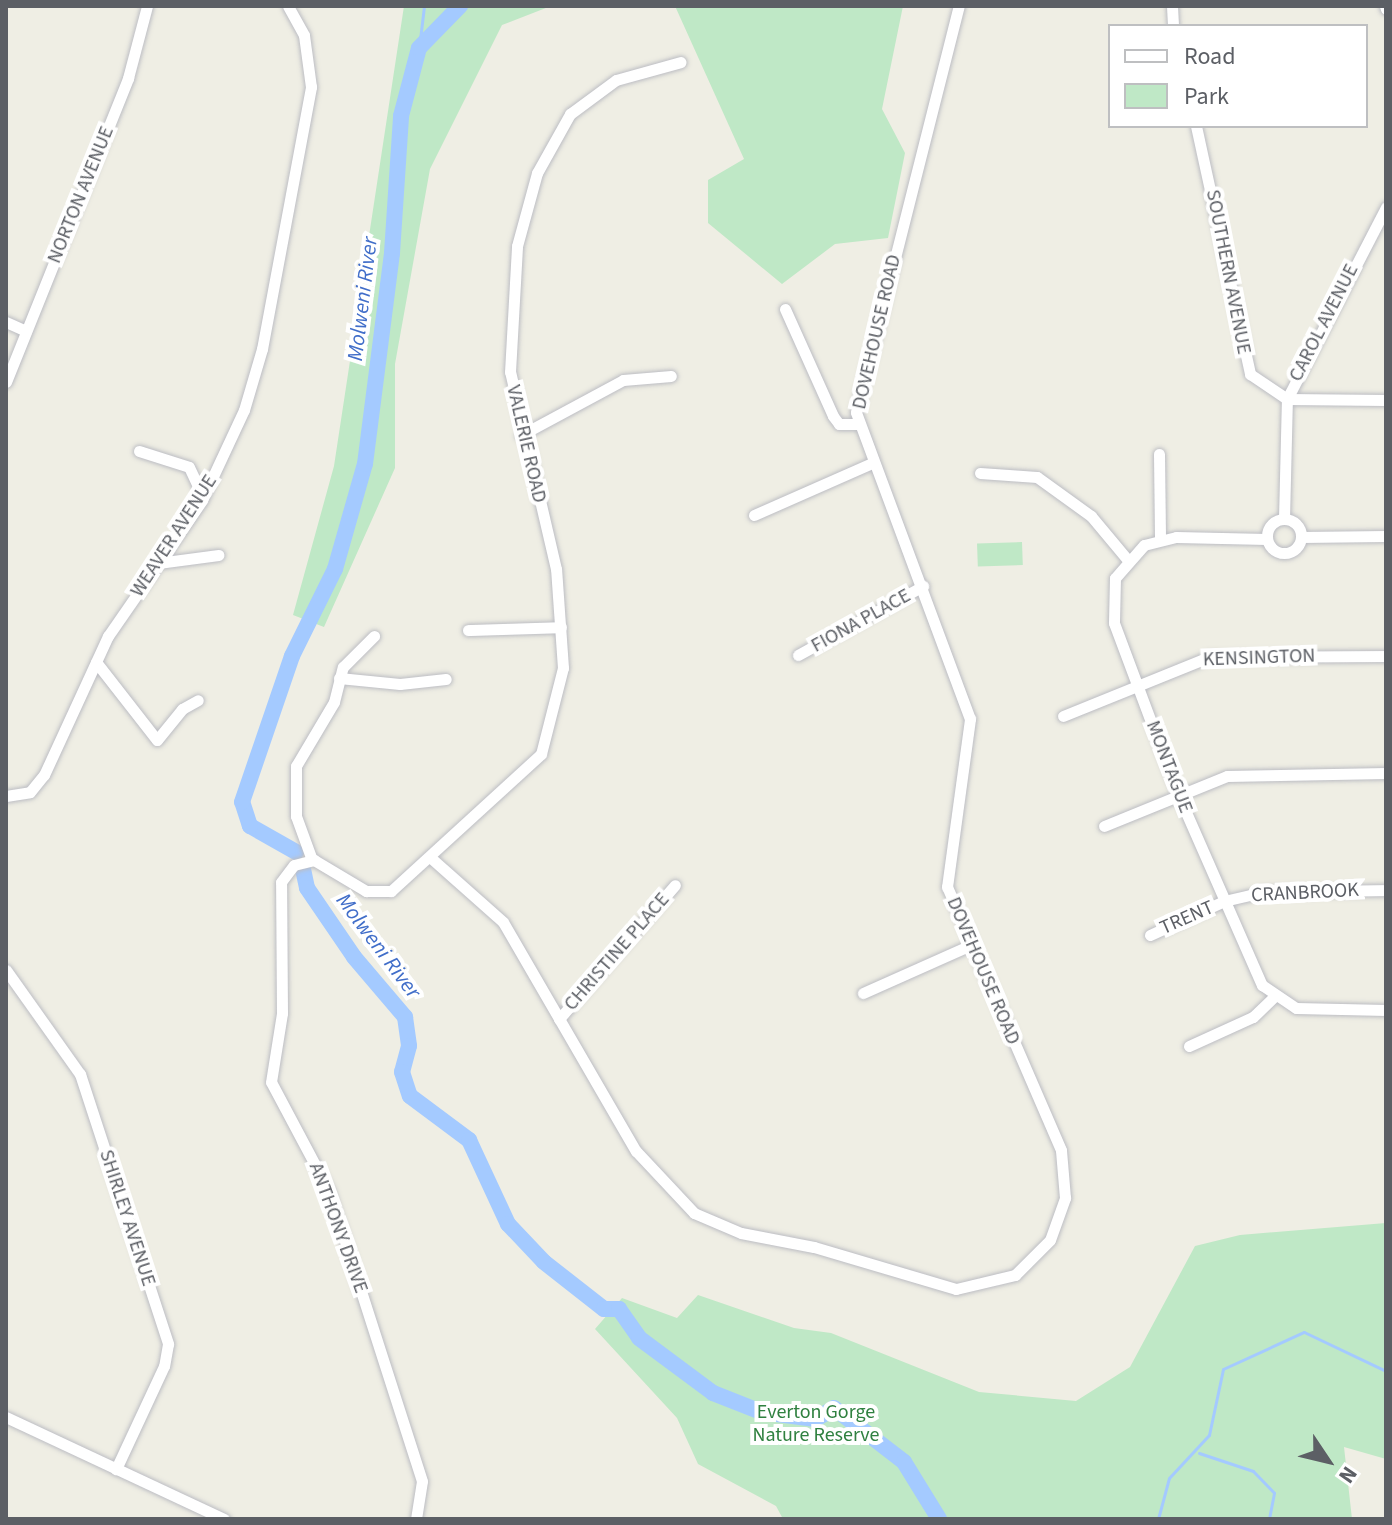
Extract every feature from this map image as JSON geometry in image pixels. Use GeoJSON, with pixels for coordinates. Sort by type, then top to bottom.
{"type":"FeatureCollection","features":[{"type":"Feature","properties":{"kind":"street","name":"NORTON AVENUE"},"geometry":{"type":"LineString","coordinates":[[6,382],[128,78],[147,6]]}},
{"type":"Feature","properties":{"kind":"street","name":"WEAVER AVENUE"},"geometry":{"type":"LineString","coordinates":[[6,796],[37,786],[96,662],[203,497],[236,431],[262,349],[311,87],[304,35],[288,6]]}},
{"type":"Feature","properties":{"kind":"street","name":"DOVEHOUSE ROAD"},"geometry":{"type":"LineString","coordinates":[[431,858],[494,911],[636,1151],[694,1213],[732,1230],[829,1251],[928,1283],[984,1287],[1021,1272],[1045,1247],[1061,1218],[1066,1178],[1058,1141],[947,887],[970,719],[923,586],[858,424],[857,400],[959,6]]}},
{"type":"Feature","properties":{"kind":"street","name":"VALERIE ROAD"},"geometry":{"type":"LineString","coordinates":[[431,858],[539,757],[561,691],[561,627],[556,569],[521,435],[509,362],[510,293],[522,223],[546,150],[597,91],[627,75],[681,62]]}},
{"type":"Feature","properties":{"kind":"street","name":"SOUTHERN AVENUE"},"geometry":{"type":"LineString","coordinates":[[1196,128],[1241,317],[1247,369],[1287,399]]}},
{"type":"Feature","properties":{"kind":"street","name":"CAROL AVENUE"},"geometry":{"type":"LineString","coordinates":[[1287,399],[1386,207]]}},
{"type":"Feature","properties":{"kind":"street"},"geometry":{"type":"LineString","coordinates":[[785,309],[833,416],[839,424],[858,424]]}},
{"type":"Feature","properties":{"kind":"street"},"geometry":{"type":"LineString","coordinates":[[6,322],[26,331]]}},
{"type":"Feature","properties":{"kind":"street"},"geometry":{"type":"LineString","coordinates":[[521,435],[623,380],[671,376]]}},
{"type":"Feature","properties":{"kind":"street"},"geometry":{"type":"LineString","coordinates":[[1284,519],[1287,399],[1386,400]]}},
{"type":"Feature","properties":{"kind":"street"},"geometry":{"type":"LineString","coordinates":[[139,451],[189,467],[203,497]]}},
{"type":"Feature","properties":{"kind":"street"},"geometry":{"type":"LineString","coordinates":[[1159,454],[1160,538]]}},
{"type":"Feature","properties":{"kind":"street"},"geometry":{"type":"LineString","coordinates":[[754,515],[872,463]]}},
{"type":"Feature","properties":{"kind":"street"},"geometry":{"type":"LineString","coordinates":[[980,473],[1037,477],[1091,516],[1127,559],[1160,538],[1267,539],[1283,553],[1293,551],[1301,537],[1298,526],[1284,519],[1274,523],[1267,539]]}},
{"type":"Feature","properties":{"kind":"street"},"geometry":{"type":"LineString","coordinates":[[1301,537],[1386,536]]}},
{"type":"Feature","properties":{"kind":"street"},"geometry":{"type":"LineString","coordinates":[[158,563],[218,555]]}},
{"type":"Feature","properties":{"kind":"street","name":"MONTAGUE"},"geometry":{"type":"LineString","coordinates":[[1127,559],[1113,583],[1111,609],[1178,794],[1253,969],[1274,997]]}},
{"type":"Feature","properties":{"kind":"street","name":"FIONA PLACE"},"geometry":{"type":"LineString","coordinates":[[798,655],[923,586]]}},
{"type":"Feature","properties":{"kind":"street"},"geometry":{"type":"LineString","coordinates":[[468,630],[561,627]]}},
{"type":"Feature","properties":{"kind":"street"},"geometry":{"type":"LineString","coordinates":[[374,636],[345,663],[334,702],[296,766],[296,816],[312,860],[379,893],[398,887],[431,858]]}},
{"type":"Feature","properties":{"kind":"street","name":"KENSINGTON"},"geometry":{"type":"LineString","coordinates":[[1063,716],[1209,657],[1386,656]]}},
{"type":"Feature","properties":{"kind":"street"},"geometry":{"type":"LineString","coordinates":[[96,662],[157,740],[182,709],[198,700]]}},
{"type":"Feature","properties":{"kind":"street"},"geometry":{"type":"LineString","coordinates":[[339,678],[400,684],[446,679]]}},
{"type":"Feature","properties":{"kind":"street"},"geometry":{"type":"LineString","coordinates":[[1104,826],[1178,794],[1246,774],[1386,773]]}},
{"type":"Feature","properties":{"kind":"street","name":"ANTHONY DRIVE"},"geometry":{"type":"LineString","coordinates":[[312,860],[289,869],[281,882],[282,1013],[271,1082],[329,1191],[422,1481],[416,1519]]}},
{"type":"Feature","properties":{"kind":"street","name":"CHRISTINE PLACE"},"geometry":{"type":"LineString","coordinates":[[559,1019],[675,885]]}},
{"type":"Feature","properties":{"kind":"street","name":"CRANBROOK"},"geometry":{"type":"LineString","coordinates":[[1224,901],[1278,891],[1386,890]]}},
{"type":"Feature","properties":{"kind":"street","name":"TRENT"},"geometry":{"type":"LineString","coordinates":[[1150,935],[1224,901]]}},
{"type":"Feature","properties":{"kind":"street"},"geometry":{"type":"LineString","coordinates":[[863,993],[971,945]]}},
{"type":"Feature","properties":{"kind":"street","name":"SHIRLEY AVENUE"},"geometry":{"type":"LineString","coordinates":[[8,977],[80,1074],[168,1344],[164,1366],[116,1469]]}},
{"type":"Feature","properties":{"kind":"street"},"geometry":{"type":"LineString","coordinates":[[1189,1046],[1253,1017],[1274,997],[1310,1009],[1386,1010]]}},
{"type":"Feature","properties":{"kind":"street"},"geometry":{"type":"LineString","coordinates":[[6,1417],[116,1469],[205,1516],[224,1519]]}},
{"type":"Feature","properties":{"kind":"green space"},"geometry":{"type":"Polygon","coordinates":[[[404,6],[551,6],[502,25],[430,169],[395,364],[395,468],[324,627],[293,615],[334,466],[404,6]]]}},
{"type":"Feature","properties":{"kind":"green space"},"geometry":{"type":"Polygon","coordinates":[[[675,6],[903,6],[882,109],[905,153],[888,238],[835,244],[782,284],[708,223],[708,180],[744,159],[675,6]]]}},
{"type":"Feature","properties":{"kind":"green space"},"geometry":{"type":"Polygon","coordinates":[[[1022,542],[1023,565],[978,567],[977,544],[1022,542]]]}},
{"type":"Feature","properties":{"kind":"green space","name":"Everton Gorge Nature Reserve"},"geometry":{"type":"Polygon","coordinates":[[[1386,1223],[1386,1459],[1344,1447],[1352,1519],[783,1519],[776,1506],[698,1464],[677,1418],[595,1329],[622,1298],[677,1318],[698,1295],[794,1328],[831,1333],[979,1392],[1076,1401],[1130,1367],[1195,1246],[1240,1235],[1386,1223]]]}},
{"type":"Feature","properties":{"kind":"waterway"},"geometry":{"type":"LineString","coordinates":[[419,48],[424,6]]}},
{"type":"Feature","properties":{"kind":"waterway","name":"Molweni River"},"geometry":{"type":"LineString","coordinates":[[296,852],[250,826],[242,802],[292,656],[335,569],[365,464],[392,253],[401,116],[419,48],[460,6]]}},
{"type":"Feature","properties":{"kind":"waterway","name":"Molweni River"},"geometry":{"type":"LineString","coordinates":[[303,869],[307,888],[354,957],[405,1017],[409,1046],[402,1072],[410,1096],[469,1140],[508,1224],[544,1262],[604,1309],[619,1309],[639,1338],[713,1393],[761,1412],[816,1419],[834,1408],[904,1462],[939,1519]]}},
{"type":"Feature","properties":{"kind":"waterway"},"geometry":{"type":"LineString","coordinates":[[1158,1519],[1169,1478],[1209,1435],[1223,1369],[1304,1332],[1386,1371]]}},
{"type":"Feature","properties":{"kind":"waterway"},"geometry":{"type":"LineString","coordinates":[[1199,1453],[1253,1471],[1274,1493],[1269,1519]]}}]}
